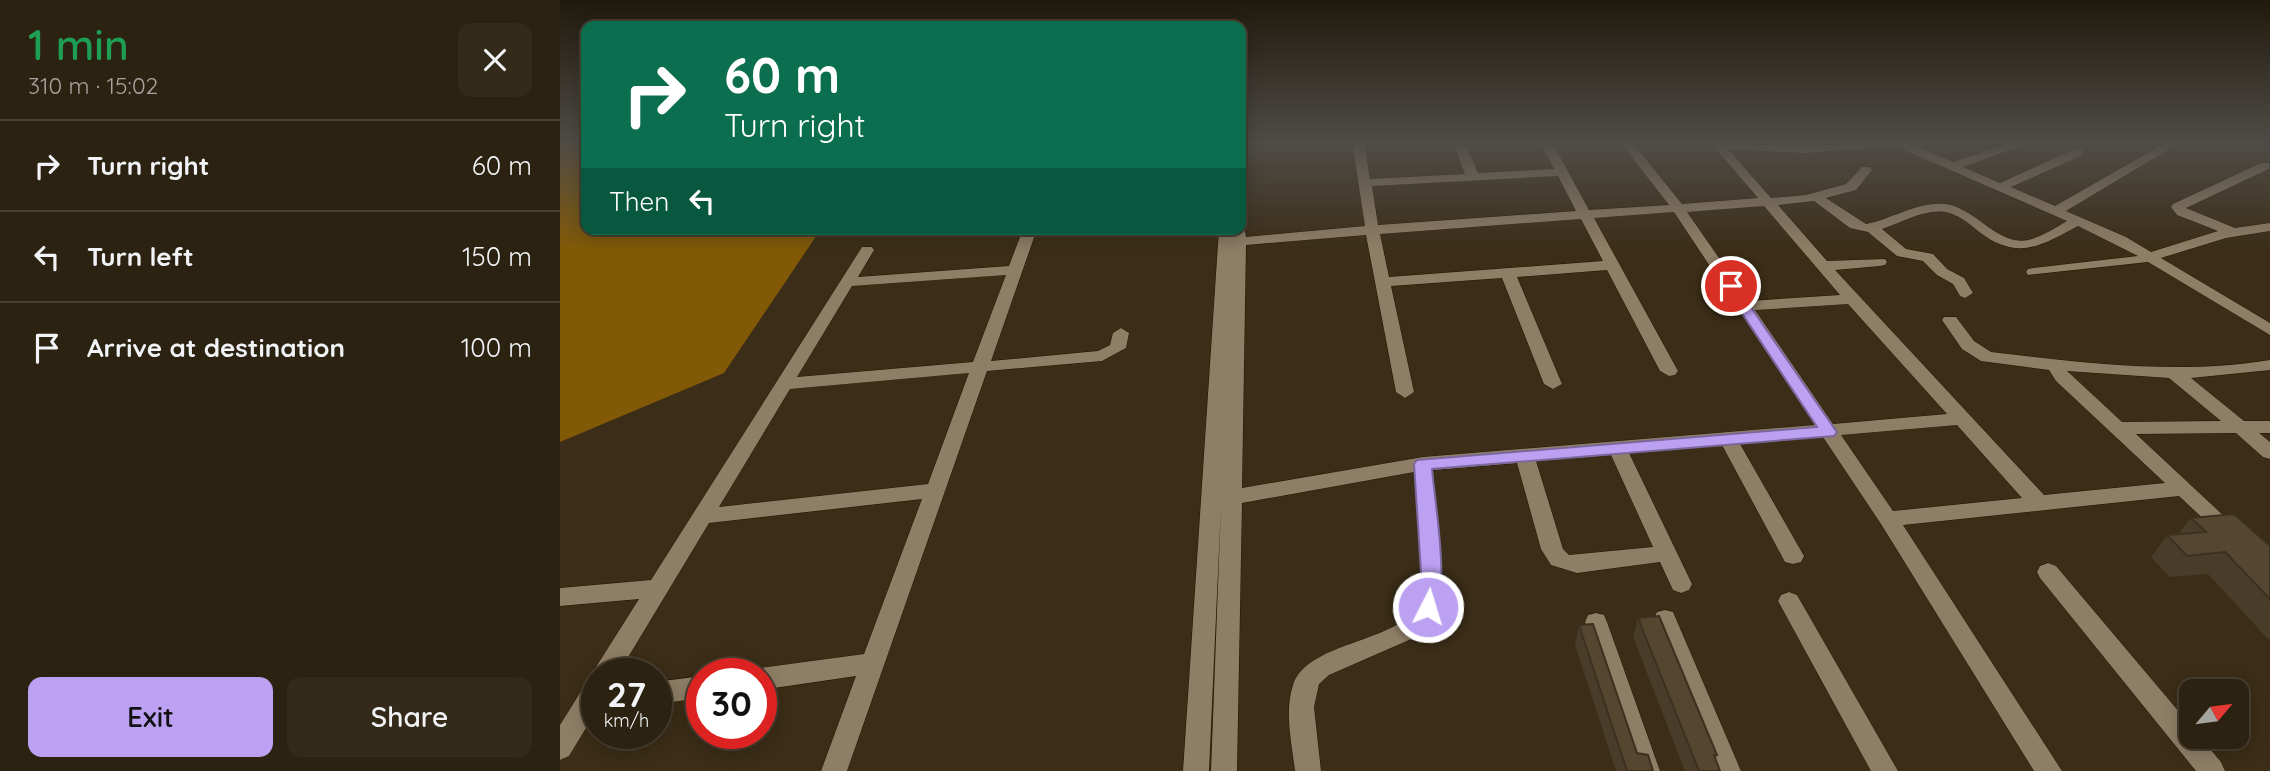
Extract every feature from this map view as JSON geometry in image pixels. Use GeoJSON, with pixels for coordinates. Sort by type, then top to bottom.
{"type":"FeatureCollection","features":[{"type":"Feature","properties":{"kind":"street"},"geometry":{"type":"LineString","coordinates":[[1364,178],[1405,392]]}},
{"type":"Feature","properties":{"kind":"street"},"geometry":{"type":"LineString","coordinates":[[1365,183],[1455,178]]}},
{"type":"Feature","properties":{"kind":"street"},"geometry":{"type":"LineString","coordinates":[[1565,178],[1669,371]]}},
{"type":"Feature","properties":{"kind":"street"},"geometry":{"type":"LineString","coordinates":[[1654,178],[1678,208],[1888,519],[2049,771]]}},
{"type":"Feature","properties":{"kind":"street"},"geometry":{"type":"LineString","coordinates":[[1747,178],[1852,299],[2039,503]]}},
{"type":"Feature","properties":{"kind":"street"},"geometry":{"type":"LineString","coordinates":[[1232,236],[1372,230],[1818,198],[1851,187],[1859,178]]}},
{"type":"Feature","properties":{"kind":"street"},"geometry":{"type":"LineString","coordinates":[[1980,178],[2153,258],[2270,330]]}},
{"type":"Feature","properties":{"kind":"street"},"geometry":{"type":"LineString","coordinates":[[2001,187],[2021,178]]}},
{"type":"Feature","properties":{"kind":"street"},"geometry":{"type":"LineString","coordinates":[[2056,211],[2113,178]]}},
{"type":"Feature","properties":{"kind":"street"},"geometry":{"type":"LineString","coordinates":[[2232,232],[2182,212],[2178,207],[2240,178]]}},
{"type":"Feature","properties":{"kind":"street"},"geometry":{"type":"LineString","coordinates":[[1818,198],[1855,225],[1871,227],[1946,208],[1976,222],[2002,242],[2021,247],[2078,221]]}},
{"type":"Feature","properties":{"kind":"street"},"geometry":{"type":"LineString","coordinates":[[1871,227],[1902,253],[1928,257],[1942,272],[1959,281],[1965,293]]}},
{"type":"Feature","properties":{"kind":"street"},"geometry":{"type":"LineString","coordinates":[[2033,272],[2153,258],[2232,232],[2270,227]]}},
{"type":"Feature","properties":{"kind":"street"},"geometry":{"type":"LineString","coordinates":[[834,771],[1028,235]]}},
{"type":"Feature","properties":{"kind":"street"},"geometry":{"type":"LineString","coordinates":[[1224,771],[1232,496],[1232,236]]}},
{"type":"Feature","properties":{"kind":"street"},"geometry":{"type":"LineString","coordinates":[[1196,771],[1209,501],[1232,236]]}},
{"type":"Feature","properties":{"kind":"street"},"geometry":{"type":"LineString","coordinates":[[616,658],[867,250]]}},
{"type":"Feature","properties":{"kind":"street"},"geometry":{"type":"LineString","coordinates":[[1824,267],[1880,262]]}},
{"type":"Feature","properties":{"kind":"street"},"geometry":{"type":"LineString","coordinates":[[1382,282],[1613,265]]}},
{"type":"Feature","properties":{"kind":"street"},"geometry":{"type":"LineString","coordinates":[[847,282],[1016,270]]}},
{"type":"Feature","properties":{"kind":"street"},"geometry":{"type":"LineString","coordinates":[[1508,274],[1553,384]]}},
{"type":"Feature","properties":{"kind":"street"},"geometry":{"type":"LineString","coordinates":[[1744,306],[1852,299]]}},
{"type":"Feature","properties":{"kind":"street"},"geometry":{"type":"LineString","coordinates":[[1950,320],[1968,345],[1987,357],[2055,365],[2174,373],[2225,372],[2270,365]]}},
{"type":"Feature","properties":{"kind":"street"},"geometry":{"type":"LineString","coordinates":[[783,384],[1102,356],[1115,352],[1121,333]]}},
{"type":"Feature","properties":{"kind":"street"},"geometry":{"type":"LineString","coordinates":[[2055,365],[2062,377],[2241,541]]}},
{"type":"Feature","properties":{"kind":"street"},"geometry":{"type":"LineString","coordinates":[[2174,373],[2270,452]]}},
{"type":"Feature","properties":{"kind":"street"},"geometry":{"type":"LineString","coordinates":[[1209,501],[1423,464],[1961,419]]}},
{"type":"Feature","properties":{"kind":"street"},"geometry":{"type":"LineString","coordinates":[[2118,428],[2270,427]]}},
{"type":"Feature","properties":{"kind":"street"},"geometry":{"type":"LineString","coordinates":[[1728,440],[1793,556]]}},
{"type":"Feature","properties":{"kind":"street"},"geometry":{"type":"LineString","coordinates":[[1618,449],[1681,584]]}},
{"type":"Feature","properties":{"kind":"street"},"geometry":{"type":"LineString","coordinates":[[1524,457],[1552,549],[1556,558],[1563,563],[1577,565],[1667,553]]}},
{"type":"Feature","properties":{"kind":"street"},"geometry":{"type":"LineString","coordinates":[[1308,771],[1303,706],[1304,688],[1309,676],[1321,668],[1408,630],[1428,607],[1431,572],[1423,464]]}},
{"type":"Feature","properties":{"kind":"street"},"geometry":{"type":"LineString","coordinates":[[1888,519],[2183,488]]}},
{"type":"Feature","properties":{"kind":"street"},"geometry":{"type":"LineString","coordinates":[[702,516],[936,490]]}},
{"type":"Feature","properties":{"kind":"street"},"geometry":{"type":"LineString","coordinates":[[2048,572],[2213,771]]}},
{"type":"Feature","properties":{"kind":"street"},"geometry":{"type":"LineString","coordinates":[[560,597],[658,588]]}},
{"type":"Feature","properties":{"kind":"street"},"geometry":{"type":"LineString","coordinates":[[1789,601],[1885,771]]}},
{"type":"Feature","properties":{"kind":"street"},"geometry":{"type":"LineString","coordinates":[[1665,619],[1728,771]]}},
{"type":"Feature","properties":{"kind":"street"},"geometry":{"type":"LineString","coordinates":[[1596,622],[1647,771]]}},
{"type":"Feature","properties":{"kind":"street"},"geometry":{"type":"LineString","coordinates":[[777,677],[873,663]]}},
{"type":"Feature","properties":{"kind":"street"},"geometry":{"type":"LineString","coordinates":[[560,748],[581,716]]}},
{"type":"Feature","properties":{"kind":"shaded area"},"geometry":{"type":"Polygon","coordinates":[[[560,178],[581,178],[581,235],[817,235],[724,373],[560,442],[560,178]]]}},
{"type":"Feature","properties":{"kind":"building"},"geometry":{"type":"Polygon","coordinates":[[[2234,514],[2270,546],[2270,599],[2225,552],[2187,556],[2167,535],[2206,532],[2191,518],[2234,514]]]}},
{"type":"Feature","properties":{"kind":"building"},"geometry":{"type":"Polygon","coordinates":[[[1659,616],[1717,755],[1714,755],[1720,771],[1699,771],[1638,618],[1659,616]]]}},
{"type":"Feature","properties":{"kind":"building"},"geometry":{"type":"Polygon","coordinates":[[[1593,624],[1637,753],[1648,755],[1653,771],[1627,771],[1579,625],[1593,624]]]}},
{"type":"Feature","properties":{"kind":"route"},"geometry":{"type":"LineString","coordinates":[[1428,607],[1431,572],[1423,464],[1828,432],[1731,286]]}}]}
